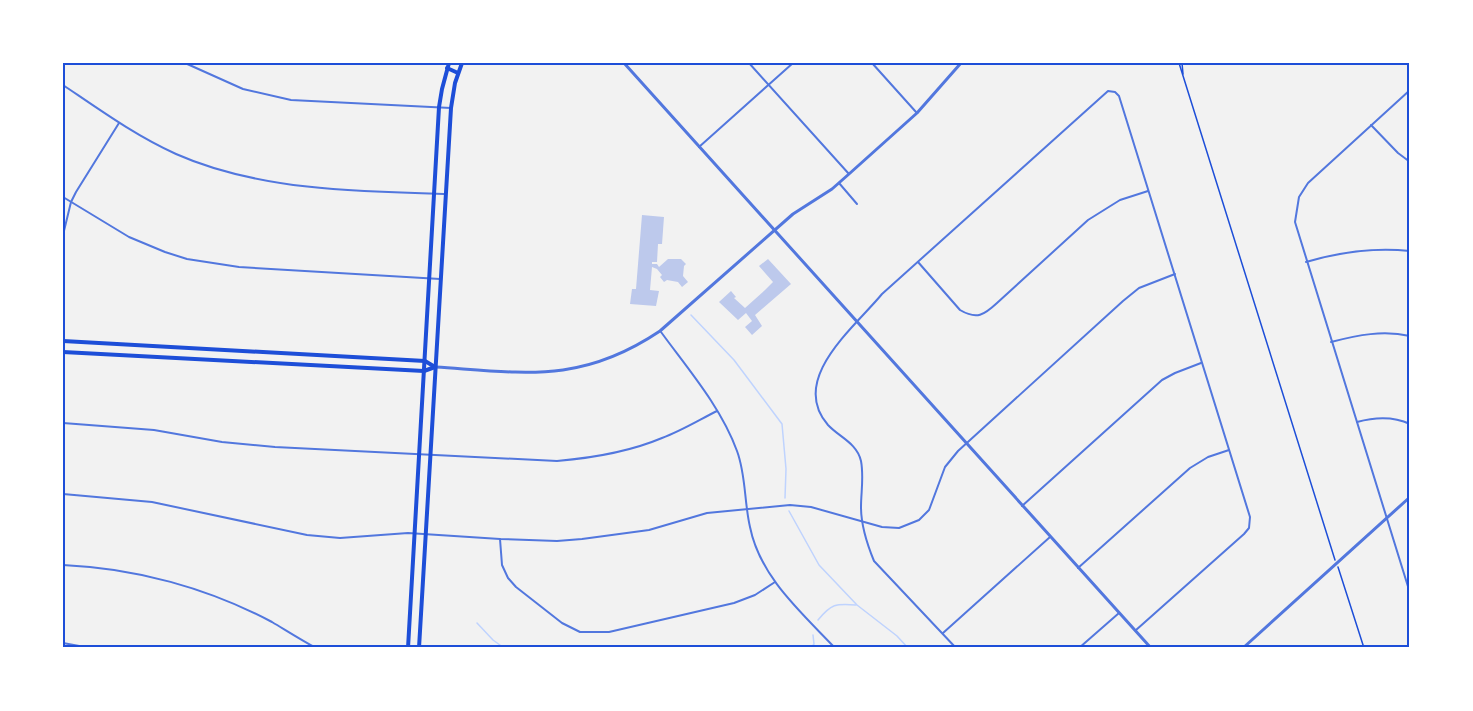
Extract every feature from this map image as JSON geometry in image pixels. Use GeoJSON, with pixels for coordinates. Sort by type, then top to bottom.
{"type":"FeatureCollection","features":[{"type":"Feature","properties":{"kind":"main road"},"geometry":{"type":"LineString","coordinates":[[419,648],[451,108],[462,63]]}},
{"type":"Feature","properties":{"kind":"main road"},"geometry":{"type":"LineString","coordinates":[[408,648],[439,107],[448,65],[458,73]]}},
{"type":"Feature","properties":{"kind":"main road"},"geometry":{"type":"LineString","coordinates":[[63,341],[425,361],[435,367]]}},
{"type":"Feature","properties":{"kind":"main road"},"geometry":{"type":"LineString","coordinates":[[250,351],[250,363]]}},
{"type":"Feature","properties":{"kind":"main road"},"geometry":{"type":"LineString","coordinates":[[63,352],[424,371],[435,367]]}},
{"type":"Feature","properties":{"kind":"street"},"geometry":{"type":"LineString","coordinates":[[185,63],[243,89],[291,99],[451,108]]}},
{"type":"Feature","properties":{"kind":"street"},"geometry":{"type":"LineString","coordinates":[[624,63],[1151,648]]}},
{"type":"Feature","properties":{"kind":"street"},"geometry":{"type":"LineString","coordinates":[[749,63],[849,174]]}},
{"type":"Feature","properties":{"kind":"street"},"geometry":{"type":"LineString","coordinates":[[699,147],[793,63]]}},
{"type":"Feature","properties":{"kind":"street"},"geometry":{"type":"LineString","coordinates":[[872,63],[917,113]]}},
{"type":"Feature","properties":{"kind":"street"},"geometry":{"type":"LineString","coordinates":[[435,367],[537,373],[575,369],[618,355],[660,331],[793,214],[839,183],[917,113],[960,63]]}},
{"type":"Feature","properties":{"kind":"street"},"geometry":{"type":"LineString","coordinates":[[63,86],[119,123],[176,154],[224,172],[254,179],[315,187],[446,194]]}},
{"type":"Feature","properties":{"kind":"street"},"geometry":{"type":"LineString","coordinates":[[1410,90],[1308,183],[1299,197],[1295,222],[1410,593]]}},
{"type":"Feature","properties":{"kind":"street"},"geometry":{"type":"LineString","coordinates":[[956,648],[874,561],[869,550],[863,522],[861,459],[851,444],[825,421],[819,410],[815,389],[820,370],[827,358],[882,294],[1108,91],[1115,92],[1119,96],[1230,450],[1250,523],[1244,534],[1135,631]]}},
{"type":"Feature","properties":{"kind":"street"},"geometry":{"type":"LineString","coordinates":[[63,235],[71,202],[119,123]]}},
{"type":"Feature","properties":{"kind":"street"},"geometry":{"type":"LineString","coordinates":[[1371,125],[1410,162]]}},
{"type":"Feature","properties":{"kind":"street"},"geometry":{"type":"LineString","coordinates":[[839,183],[857,204]]}},
{"type":"Feature","properties":{"kind":"street"},"geometry":{"type":"LineString","coordinates":[[917,261],[960,310],[969,315],[978,316],[986,313],[998,303],[1088,220],[1120,200],[1148,191]]}},
{"type":"Feature","properties":{"kind":"street"},"geometry":{"type":"LineString","coordinates":[[63,197],[113,228],[146,245],[205,263],[441,279]]}},
{"type":"Feature","properties":{"kind":"street"},"geometry":{"type":"LineString","coordinates":[[1306,262],[1356,251],[1384,249],[1410,252]]}},
{"type":"Feature","properties":{"kind":"street"},"geometry":{"type":"LineString","coordinates":[[63,494],[152,502],[307,535],[340,538],[415,533],[557,541],[649,530],[707,513],[801,504],[882,527],[899,528],[919,520],[932,504],[945,467],[966,444],[1123,301],[1139,288],[1175,273]]}},
{"type":"Feature","properties":{"kind":"street"},"geometry":{"type":"LineString","coordinates":[[660,331],[717,411],[737,451],[744,479],[754,544],[775,582],[835,648]]}},
{"type":"Feature","properties":{"kind":"street"},"geometry":{"type":"LineString","coordinates":[[1331,342],[1368,334],[1387,333],[1410,336]]}},
{"type":"Feature","properties":{"kind":"street"},"geometry":{"type":"LineString","coordinates":[[1022,506],[1162,380],[1175,372],[1202,363]]}},
{"type":"Feature","properties":{"kind":"street"},"geometry":{"type":"LineString","coordinates":[[63,423],[154,430],[233,443],[535,461],[578,459],[647,444],[717,411]]}},
{"type":"Feature","properties":{"kind":"street"},"geometry":{"type":"LineString","coordinates":[[1357,422],[1382,418],[1410,424]]}},
{"type":"Feature","properties":{"kind":"street"},"geometry":{"type":"LineString","coordinates":[[1078,568],[1190,468],[1208,457],[1230,450]]}},
{"type":"Feature","properties":{"kind":"street"},"geometry":{"type":"LineString","coordinates":[[1244,648],[1410,497]]}},
{"type":"Feature","properties":{"kind":"street"},"geometry":{"type":"LineString","coordinates":[[943,633],[1050,537]]}},
{"type":"Feature","properties":{"kind":"street"},"geometry":{"type":"LineString","coordinates":[[500,539],[502,565],[516,587],[562,623],[580,632],[609,632],[734,603],[755,595],[775,582]]}},
{"type":"Feature","properties":{"kind":"street"},"geometry":{"type":"LineString","coordinates":[[63,564],[137,573],[202,592],[272,622],[316,648]]}},
{"type":"Feature","properties":{"kind":"street"},"geometry":{"type":"LineString","coordinates":[[1079,648],[1119,613]]}},
{"type":"Feature","properties":{"kind":"street"},"geometry":{"type":"LineString","coordinates":[[63,643],[90,648]]}},
{"type":"Feature","properties":{"kind":"path"},"geometry":{"type":"LineString","coordinates":[[1181,63],[1183,76],[1363,647]]}},
{"type":"Feature","properties":{"kind":"building"},"geometry":{"type":"Polygon","coordinates":[[[642,215],[664,217],[662,244],[658,244],[657,262],[652,262],[652,264],[657,264],[659,267],[668,259],[681,259],[686,264],[683,276],[688,282],[682,287],[678,282],[667,280],[664,282],[660,277],[662,275],[652,267],[650,290],[659,291],[656,306],[630,304],[632,289],[636,289],[642,215]]]}},
{"type":"Feature","properties":{"kind":"building"},"geometry":{"type":"Polygon","coordinates":[[[768,259],[791,284],[755,315],[762,326],[752,335],[745,327],[752,321],[746,313],[738,320],[719,302],[731,291],[736,297],[734,298],[745,308],[773,282],[759,266],[768,259]]]}},
{"type":"Feature","properties":{"kind":"waterway"},"geometry":{"type":"LineString","coordinates":[[691,315],[734,360],[782,424],[786,469],[785,498]]}},
{"type":"Feature","properties":{"kind":"waterway"},"geometry":{"type":"LineString","coordinates":[[789,511],[819,565],[857,605],[897,636],[908,648]]}},
{"type":"Feature","properties":{"kind":"waterway"},"geometry":{"type":"LineString","coordinates":[[818,620],[834,606],[856,605]]}},
{"type":"Feature","properties":{"kind":"waterway"},"geometry":{"type":"LineString","coordinates":[[477,623],[504,648]]}},
{"type":"Feature","properties":{"kind":"waterway"},"geometry":{"type":"LineString","coordinates":[[811,648],[814,644],[813,635]]}}]}
